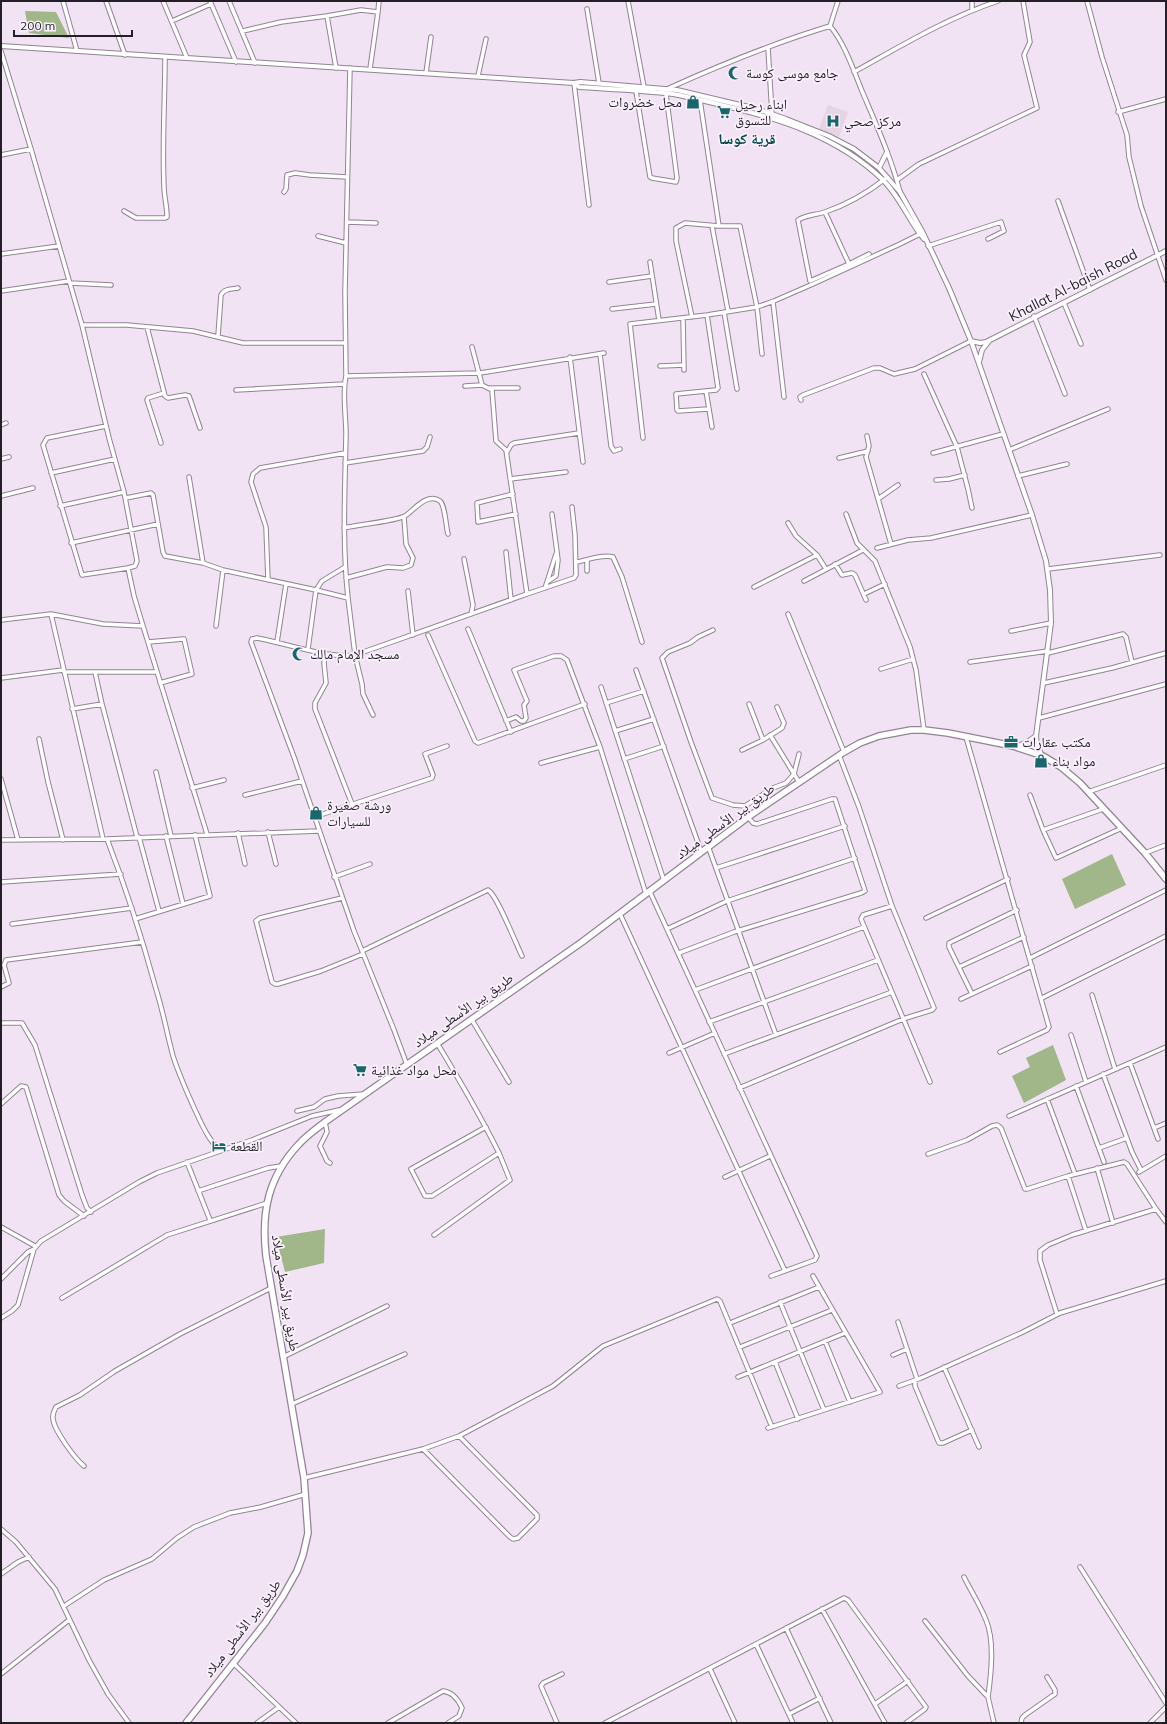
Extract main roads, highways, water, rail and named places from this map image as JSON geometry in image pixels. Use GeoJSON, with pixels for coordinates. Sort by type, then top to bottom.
{"type":"FeatureCollection","features":[{"type":"Feature","properties":{"kind":"main road","name":"طريق بير الأسطى ميلاد"},"geometry":{"type":"LineString","coordinates":[[186,1723],[275,1608],[297,1571],[303,1555],[308,1533],[304,1478],[264,1241],[266,1202],[281,1166],[300,1143],[343,1109],[472,1020],[620,914],[701,851],[748,817],[841,753],[860,743],[880,736],[898,732],[924,730],[966,736],[1013,746],[1042,756],[1071,774],[1145,853],[1166,879]]}},
{"type":"Feature","properties":{"kind":"place","name":"جامع موسى كوسة"},"geometry":{"type":"Point","coordinates":[735,73]}},
{"type":"Feature","properties":{"kind":"place","name":"محل خضروات"},"geometry":{"type":"Point","coordinates":[693,102]}},
{"type":"Feature","properties":{"kind":"place","name":"ابناء رحيل للتسوق"},"geometry":{"type":"Point","coordinates":[724,112]}},
{"type":"Feature","properties":{"kind":"place","name":"مركز صحي"},"geometry":{"type":"Point","coordinates":[833,121]}},
{"type":"Feature","properties":{"kind":"place","name":"مسجد الإمام مالك"},"geometry":{"type":"Point","coordinates":[299,654]}},
{"type":"Feature","properties":{"kind":"place","name":"مكتب عقارات"},"geometry":{"type":"Point","coordinates":[1011,742]}},
{"type":"Feature","properties":{"kind":"place","name":"مواد بناء"},"geometry":{"type":"Point","coordinates":[1041,761]}},
{"type":"Feature","properties":{"kind":"place","name":"ورشة صغيرة للسيارات"},"geometry":{"type":"Point","coordinates":[316,813]}},
{"type":"Feature","properties":{"kind":"place","name":"محل مواد غذائية"},"geometry":{"type":"Point","coordinates":[360,1070]}},
{"type":"Feature","properties":{"kind":"place","name":"القطعة"},"geometry":{"type":"Point","coordinates":[219,1146]}},
{"type":"Feature","properties":{"kind":"district","name":"قرية كوسا"},"geometry":{"type":"Point","coordinates":[747,139]}}]}
